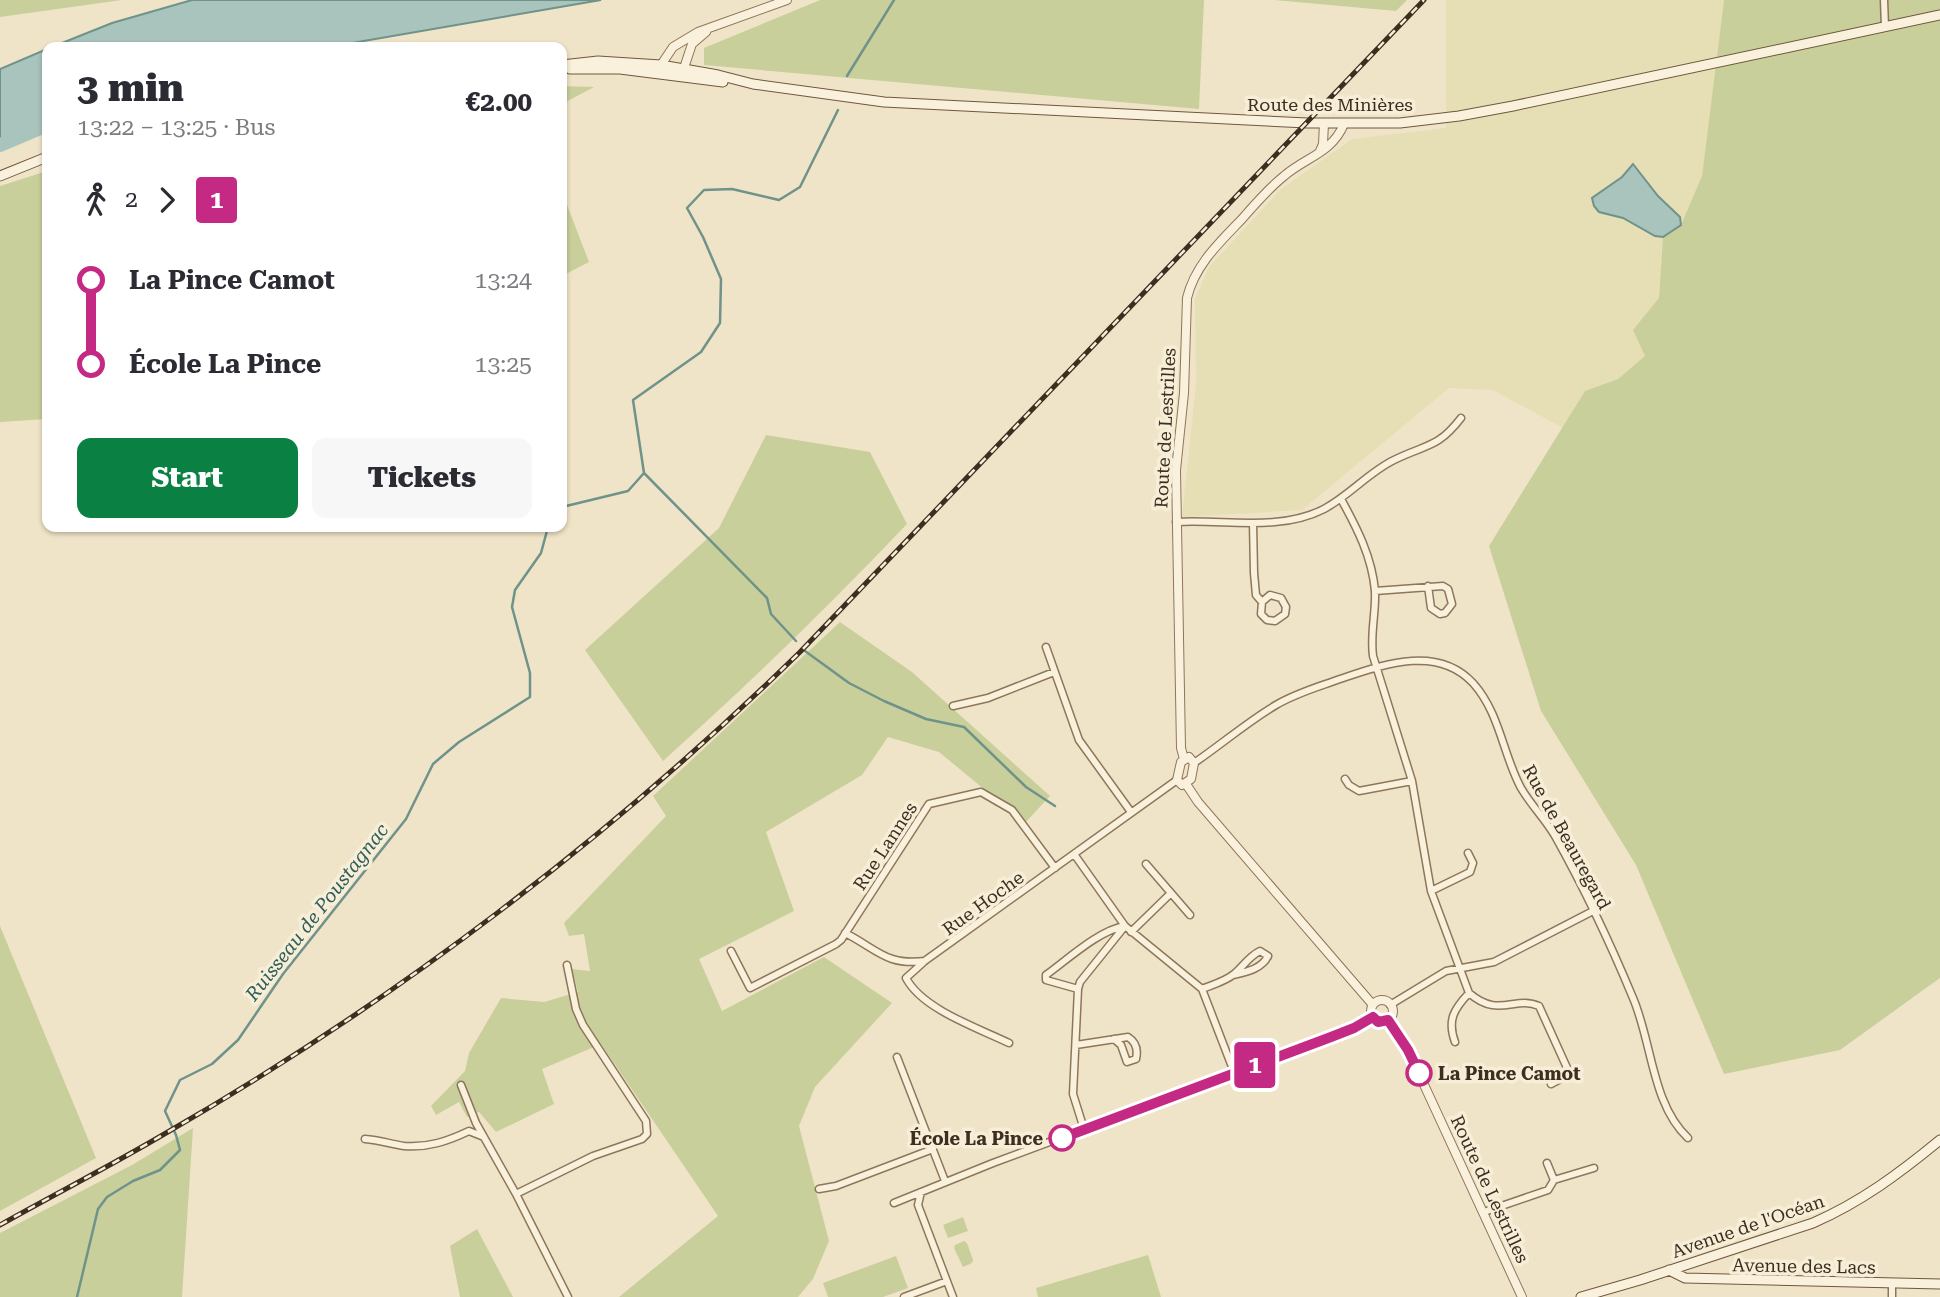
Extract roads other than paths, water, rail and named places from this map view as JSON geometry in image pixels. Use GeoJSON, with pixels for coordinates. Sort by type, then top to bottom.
{"type":"FeatureCollection","features":[{"type":"Feature","properties":{"kind":"main road","name":"Route des Minières"},"geometry":{"type":"LineString","coordinates":[[662,69],[884,102],[1344,124],[1400,123],[1459,116],[1940,15]]}},
{"type":"Feature","properties":{"kind":"main road"},"geometry":{"type":"LineString","coordinates":[[567,66],[598,61],[662,69]]}},
{"type":"Feature","properties":{"kind":"main road"},"geometry":{"type":"LineString","coordinates":[[567,67],[662,69]]}},
{"type":"Feature","properties":{"kind":"main road","name":"Route des Minières"},"geometry":{"type":"LineString","coordinates":[[662,69],[684,68],[752,84]]}},
{"type":"Feature","properties":{"kind":"main road"},"geometry":{"type":"LineString","coordinates":[[0,176],[42,159]]}},
{"type":"Feature","properties":{"kind":"main road","name":"Avenue de l'Océan"},"geometry":{"type":"LineString","coordinates":[[1581,1297],[1813,1223],[1839,1212],[1881,1187],[1940,1140]]}},
{"type":"Feature","properties":{"kind":"main road","name":"Avenue des Lacs"},"geometry":{"type":"LineString","coordinates":[[1669,1270],[1685,1278],[1940,1284]]}},
{"type":"Feature","properties":{"kind":"street"},"geometry":{"type":"LineString","coordinates":[[662,69],[673,47],[698,32],[787,0]]}},
{"type":"Feature","properties":{"kind":"street"},"geometry":{"type":"LineString","coordinates":[[1884,0],[1885,27]]}},
{"type":"Feature","properties":{"kind":"street"},"geometry":{"type":"LineString","coordinates":[[684,68],[692,44],[708,30]]}},
{"type":"Feature","properties":{"kind":"street"},"geometry":{"type":"LineString","coordinates":[[1319,153],[1323,144],[1324,123]]}},
{"type":"Feature","properties":{"kind":"street","name":"Route de Lestrilles"},"geometry":{"type":"LineString","coordinates":[[1184,759],[1181,748],[1176,470],[1184,393],[1187,298],[1201,264],[1214,248],[1284,175],[1333,144],[1344,124]]}},
{"type":"Feature","properties":{"kind":"street"},"geometry":{"type":"LineString","coordinates":[[1176,522],[1253,523],[1306,516],[1341,499],[1395,459],[1440,441],[1461,418]]}},
{"type":"Feature","properties":{"kind":"street"},"geometry":{"type":"LineString","coordinates":[[1341,499],[1366,549],[1374,591],[1371,643],[1376,667],[1412,780],[1431,891],[1458,968],[1469,993],[1476,999],[1498,1007],[1530,1002],[1539,1006],[1568,1070],[1564,1077],[1551,1084]]}},
{"type":"Feature","properties":{"kind":"street"},"geometry":{"type":"LineString","coordinates":[[1253,523],[1254,573],[1256,595],[1262,602],[1261,614],[1267,620],[1275,621],[1285,614],[1286,607],[1281,598],[1270,595],[1262,602]]}},
{"type":"Feature","properties":{"kind":"street"},"geometry":{"type":"LineString","coordinates":[[1374,591],[1428,586],[1443,586],[1448,589],[1452,604],[1445,612],[1440,614],[1431,608],[1428,586]]}},
{"type":"Feature","properties":{"kind":"street"},"geometry":{"type":"LineString","coordinates":[[1046,647],[1079,740],[1130,813]]}},
{"type":"Feature","properties":{"kind":"street","name":"Rue de Beauregard"},"geometry":{"type":"LineString","coordinates":[[1194,763],[1278,704],[1311,689],[1376,667],[1398,662],[1429,661],[1446,666],[1472,681],[1491,709],[1523,791],[1554,834],[1634,999],[1663,1103],[1674,1126],[1688,1138]]}},
{"type":"Feature","properties":{"kind":"street"},"geometry":{"type":"LineString","coordinates":[[953,706],[988,698],[1054,672]]}},
{"type":"Feature","properties":{"kind":"street"},"geometry":{"type":"LineString","coordinates":[[1189,757],[1194,763],[1191,779],[1182,785],[1177,780],[1184,759],[1189,757]]}},
{"type":"Feature","properties":{"kind":"street"},"geometry":{"type":"LineString","coordinates":[[1345,779],[1359,791],[1412,780]]}},
{"type":"Feature","properties":{"kind":"street","name":"Rue Hoche"},"geometry":{"type":"LineString","coordinates":[[1009,1043],[937,1007],[912,988],[906,978],[926,960],[1177,780]]}},
{"type":"Feature","properties":{"kind":"street"},"geometry":{"type":"LineString","coordinates":[[1186,784],[1198,802],[1373,1005]]}},
{"type":"Feature","properties":{"kind":"street","name":"Rue Lannes"},"geometry":{"type":"LineString","coordinates":[[731,951],[750,988],[836,944],[929,804],[981,792],[1012,810],[1055,868]]}},
{"type":"Feature","properties":{"kind":"street"},"geometry":{"type":"LineString","coordinates":[[1431,891],[1470,872],[1473,863],[1468,853]]}},
{"type":"Feature","properties":{"kind":"street"},"geometry":{"type":"LineString","coordinates":[[1074,854],[1125,926],[1202,989],[1234,1072]]}},
{"type":"Feature","properties":{"kind":"street"},"geometry":{"type":"LineString","coordinates":[[1146,864],[1190,915]]}},
{"type":"Feature","properties":{"kind":"street"},"geometry":{"type":"LineString","coordinates":[[1131,932],[1170,894]]}},
{"type":"Feature","properties":{"kind":"street"},"geometry":{"type":"LineString","coordinates":[[1390,1005],[1426,982],[1458,968],[1494,962],[1592,911]]}},
{"type":"Feature","properties":{"kind":"street"},"geometry":{"type":"LineString","coordinates":[[1078,989],[1050,983],[1046,980],[1046,975],[1104,934],[1125,926]]}},
{"type":"Feature","properties":{"kind":"street"},"geometry":{"type":"LineString","coordinates":[[1084,1129],[1073,1094],[1078,989],[1080,982],[1125,926]]}},
{"type":"Feature","properties":{"kind":"street"},"geometry":{"type":"LineString","coordinates":[[845,933],[890,960],[926,960]]}},
{"type":"Feature","properties":{"kind":"street"},"geometry":{"type":"LineString","coordinates":[[1202,989],[1233,975],[1252,971],[1266,961],[1268,956],[1260,951],[1253,954],[1233,975]]}},
{"type":"Feature","properties":{"kind":"street"},"geometry":{"type":"LineString","coordinates":[[516,1194],[593,1156],[642,1139],[648,1134],[646,1121],[583,1025],[576,1009],[567,965]]}},
{"type":"Feature","properties":{"kind":"street"},"geometry":{"type":"LineString","coordinates":[[1455,1042],[1450,1029],[1452,1020],[1456,1007],[1469,993]]}},
{"type":"Feature","properties":{"kind":"street"},"geometry":{"type":"LineString","coordinates":[[1384,1001],[1390,1005],[1392,1011],[1388,1020],[1378,1022],[1373,1017],[1373,1005],[1384,1001]]}},
{"type":"Feature","properties":{"kind":"street"},"geometry":{"type":"LineString","coordinates":[[894,1203],[945,1181],[1354,1028],[1373,1017]]}},
{"type":"Feature","properties":{"kind":"street","name":"Route de Lestrilles"},"geometry":{"type":"LineString","coordinates":[[1388,1020],[1408,1050],[1522,1297]]}},
{"type":"Feature","properties":{"kind":"street"},"geometry":{"type":"LineString","coordinates":[[1076,1045],[1114,1039],[1128,1037],[1133,1040],[1136,1059],[1127,1062],[1121,1045],[1114,1039]]}},
{"type":"Feature","properties":{"kind":"street"},"geometry":{"type":"LineString","coordinates":[[897,1057],[945,1181]]}},
{"type":"Feature","properties":{"kind":"street"},"geometry":{"type":"LineString","coordinates":[[461,1086],[476,1123],[516,1194],[568,1297]]}},
{"type":"Feature","properties":{"kind":"street"},"geometry":{"type":"LineString","coordinates":[[365,1139],[402,1146],[423,1146],[438,1144],[469,1131],[478,1133],[485,1139]]}},
{"type":"Feature","properties":{"kind":"street"},"geometry":{"type":"LineString","coordinates":[[819,1189],[836,1186],[933,1149]]}},
{"type":"Feature","properties":{"kind":"street"},"geometry":{"type":"LineString","coordinates":[[1547,1163],[1554,1180]]}},
{"type":"Feature","properties":{"kind":"street"},"geometry":{"type":"LineString","coordinates":[[1484,1212],[1548,1190],[1554,1180],[1594,1168]]}},
{"type":"Feature","properties":{"kind":"street"},"geometry":{"type":"LineString","coordinates":[[921,1192],[918,1205],[953,1297]]}},
{"type":"Feature","properties":{"kind":"street"},"geometry":{"type":"LineString","coordinates":[[904,1297],[947,1281]]}},
{"type":"Feature","properties":{"kind":"street"},"geometry":{"type":"LineString","coordinates":[[1892,1283],[1892,1297]]}},
{"type":"Feature","properties":{"kind":"water"},"geometry":{"type":"Polygon","coordinates":[[[192,0],[601,0],[358,42],[64,42],[112,23],[192,0]]]}},
{"type":"Feature","properties":{"kind":"water"},"geometry":{"type":"Polygon","coordinates":[[[42,51],[42,127],[0,145],[0,69],[42,51]]]}},
{"type":"Feature","properties":{"kind":"water"},"geometry":{"type":"Polygon","coordinates":[[[1633,164],[1658,196],[1680,217],[1681,225],[1663,237],[1655,236],[1623,218],[1599,212],[1594,206],[1592,198],[1622,177],[1633,164]]]}},
{"type":"Feature","properties":{"kind":"waterway","name":"Ruisseau de Poustagnac"},"geometry":{"type":"LineString","coordinates":[[847,76],[894,0]]}},
{"type":"Feature","properties":{"kind":"waterway","name":"Ruisseau de Poustagnac"},"geometry":{"type":"LineString","coordinates":[[567,506],[628,491],[644,473],[633,400],[701,352],[720,323],[721,279],[687,208],[704,190],[732,189],[779,200],[800,187],[838,110]]}},
{"type":"Feature","properties":{"kind":"waterway"},"geometry":{"type":"LineString","coordinates":[[0,145],[42,127]]}},
{"type":"Feature","properties":{"kind":"waterway"},"geometry":{"type":"LineString","coordinates":[[644,473],[767,598],[771,614],[796,641]]}},
{"type":"Feature","properties":{"kind":"waterway","name":"Ruisseau de Poustagnac"},"geometry":{"type":"LineString","coordinates":[[77,1297],[98,1209],[107,1197],[133,1181],[160,1170],[180,1150],[165,1111],[180,1080],[212,1064],[238,1040],[283,974],[406,819],[433,764],[459,742],[530,697],[530,673],[512,607],[515,590],[541,553],[547,532]]}},
{"type":"Feature","properties":{"kind":"waterway"},"geometry":{"type":"LineString","coordinates":[[805,651],[849,683],[884,701],[926,719],[964,727],[1026,787],[1055,806]]}},
{"type":"Feature","properties":{"kind":"railway"},"geometry":{"type":"LineString","coordinates":[[0,1225],[166,1133],[335,1028],[498,912],[577,851],[653,787],[800,652],[1424,0]]}},
{"type":"Feature","properties":{"kind":"place","name":"La Pince Camot"},"geometry":{"type":"Point","coordinates":[1419,1073]}},
{"type":"Feature","properties":{"kind":"place","name":"École La Pince"},"geometry":{"type":"Point","coordinates":[1062,1138]}}]}
